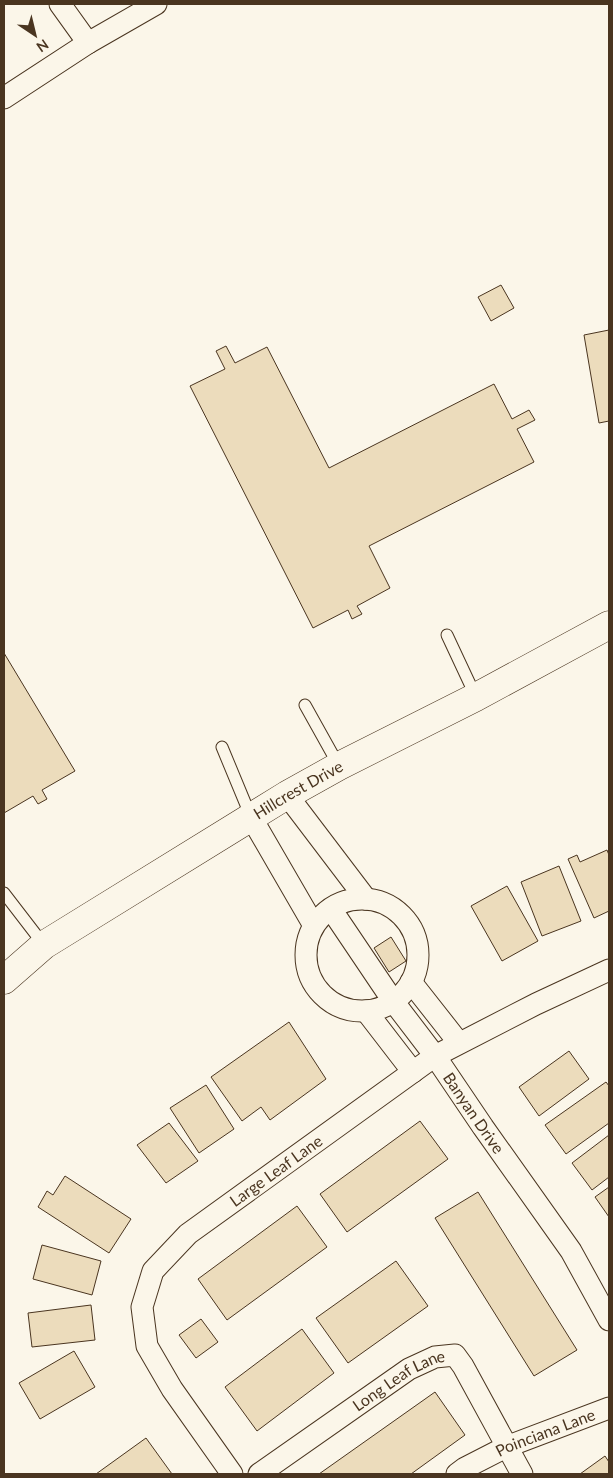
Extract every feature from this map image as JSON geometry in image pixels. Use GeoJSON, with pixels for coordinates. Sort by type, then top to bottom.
{"type":"FeatureCollection","features":[{"type":"Feature","properties":{"kind":"street"},"geometry":{"type":"LineString","coordinates":[[60,4],[88,42]]}},
{"type":"Feature","properties":{"kind":"street"},"geometry":{"type":"LineString","coordinates":[[4,98],[88,42],[156,4]]}},
{"type":"Feature","properties":{"kind":"street","name":"Hillcrest Drive"},"geometry":{"type":"LineString","coordinates":[[4,980],[44,945],[251,817],[338,766],[476,697],[609,625]]}},
{"type":"Feature","properties":{"kind":"street"},"geometry":{"type":"LineString","coordinates":[[287,796],[366,899]]}},
{"type":"Feature","properties":{"kind":"street"},"geometry":{"type":"LineString","coordinates":[[251,817],[314,924]]}},
{"type":"Feature","properties":{"kind":"street"},"geometry":{"type":"LineString","coordinates":[[366,899],[384,904],[400,914],[411,928],[417,946],[417,964],[411,982],[400,997],[384,1007],[366,1012],[348,1010],[331,1002],[317,990],[309,974],[306,956],[308,937],[314,924],[331,909],[348,901],[366,899]]}},
{"type":"Feature","properties":{"kind":"street","name":"Banyan Drive"},"geometry":{"type":"LineString","coordinates":[[331,909],[393,1001],[435,1056],[571,1250],[609,1320]]}},
{"type":"Feature","properties":{"kind":"street","name":"Large Leaf Lane"},"geometry":{"type":"LineString","coordinates":[[232,1474],[172,1389],[147,1346],[142,1307],[153,1271],[188,1234],[435,1056],[536,1004],[609,970]]}},
{"type":"Feature","properties":{"kind":"street"},"geometry":{"type":"LineString","coordinates":[[411,982],[459,1043]]}},
{"type":"Feature","properties":{"kind":"street"},"geometry":{"type":"LineString","coordinates":[[366,1012],[413,1072]]}},
{"type":"Feature","properties":{"kind":"street","name":"Long Leaf Lane"},"geometry":{"type":"LineString","coordinates":[[259,1474],[409,1369],[435,1357],[455,1355],[463,1366],[506,1447]]}},
{"type":"Feature","properties":{"kind":"street","name":"Poinciana Lane"},"geometry":{"type":"LineString","coordinates":[[457,1474],[506,1447],[609,1408]]}},
{"type":"Feature","properties":{"kind":"street"},"geometry":{"type":"LineString","coordinates":[[506,1447],[522,1474]]}},
{"type":"Feature","properties":{"kind":"lane"},"geometry":{"type":"LineString","coordinates":[[447,635],[476,697]]}},
{"type":"Feature","properties":{"kind":"lane"},"geometry":{"type":"LineString","coordinates":[[305,705],[338,766]]}},
{"type":"Feature","properties":{"kind":"lane"},"geometry":{"type":"LineString","coordinates":[[222,747],[251,817]]}},
{"type":"Feature","properties":{"kind":"lane"},"geometry":{"type":"LineString","coordinates":[[4,893],[44,945]]}},
{"type":"Feature","properties":{"kind":"building"},"geometry":{"type":"Polygon","coordinates":[[[501,285],[514,308],[491,321],[478,297],[501,285]]]}},
{"type":"Feature","properties":{"kind":"building"},"geometry":{"type":"Polygon","coordinates":[[[609,330],[609,421],[599,423],[584,335],[609,330]]]}},
{"type":"Feature","properties":{"kind":"building"},"geometry":{"type":"Polygon","coordinates":[[[226,346],[235,363],[267,347],[329,468],[494,384],[512,419],[529,410],[535,420],[517,429],[534,462],[369,546],[390,588],[357,606],[362,614],[352,619],[348,610],[313,628],[190,386],[225,369],[216,351],[226,346]]]}},
{"type":"Feature","properties":{"kind":"building"},"geometry":{"type":"Polygon","coordinates":[[[4,653],[75,771],[42,790],[47,799],[38,804],[33,796],[4,813],[4,653]]]}},
{"type":"Feature","properties":{"kind":"building"},"geometry":{"type":"Polygon","coordinates":[[[607,850],[609,855],[609,911],[594,918],[568,859],[577,855],[580,862],[607,850]]]}},
{"type":"Feature","properties":{"kind":"building"},"geometry":{"type":"Polygon","coordinates":[[[559,866],[581,921],[542,936],[521,882],[559,866]]]}},
{"type":"Feature","properties":{"kind":"building"},"geometry":{"type":"Polygon","coordinates":[[[507,886],[538,941],[502,961],[471,906],[507,886]]]}},
{"type":"Feature","properties":{"kind":"building"},"geometry":{"type":"Polygon","coordinates":[[[391,937],[406,961],[389,972],[374,948],[391,937]]]}},
{"type":"Feature","properties":{"kind":"building"},"geometry":{"type":"Polygon","coordinates":[[[289,1022],[326,1079],[270,1120],[261,1107],[242,1121],[211,1077],[289,1022]]]}},
{"type":"Feature","properties":{"kind":"building"},"geometry":{"type":"Polygon","coordinates":[[[569,1051],[589,1079],[539,1116],[519,1087],[569,1051]]]}},
{"type":"Feature","properties":{"kind":"building"},"geometry":{"type":"Polygon","coordinates":[[[606,1082],[609,1086],[609,1123],[566,1154],[545,1125],[606,1082]]]}},
{"type":"Feature","properties":{"kind":"building"},"geometry":{"type":"Polygon","coordinates":[[[206,1085],[234,1129],[199,1153],[170,1108],[206,1085]]]}},
{"type":"Feature","properties":{"kind":"building"},"geometry":{"type":"Polygon","coordinates":[[[420,1121],[448,1159],[347,1232],[320,1194],[420,1121]]]}},
{"type":"Feature","properties":{"kind":"building"},"geometry":{"type":"Polygon","coordinates":[[[169,1123],[198,1161],[166,1183],[137,1145],[169,1123]]]}},
{"type":"Feature","properties":{"kind":"building"},"geometry":{"type":"Polygon","coordinates":[[[609,1135],[609,1177],[592,1190],[572,1163],[609,1135]]]}},
{"type":"Feature","properties":{"kind":"building"},"geometry":{"type":"Polygon","coordinates":[[[65,1176],[131,1219],[109,1253],[38,1207],[47,1191],[53,1195],[65,1176]]]}},
{"type":"Feature","properties":{"kind":"building"},"geometry":{"type":"Polygon","coordinates":[[[609,1187],[609,1217],[595,1197],[609,1187]]]}},
{"type":"Feature","properties":{"kind":"building"},"geometry":{"type":"Polygon","coordinates":[[[478,1192],[577,1350],[534,1376],[435,1218],[478,1192]]]}},
{"type":"Feature","properties":{"kind":"building"},"geometry":{"type":"Polygon","coordinates":[[[297,1206],[327,1247],[227,1320],[198,1279],[297,1206]]]}},
{"type":"Feature","properties":{"kind":"building"},"geometry":{"type":"Polygon","coordinates":[[[42,1245],[101,1261],[92,1295],[33,1279],[42,1245]]]}},
{"type":"Feature","properties":{"kind":"building"},"geometry":{"type":"Polygon","coordinates":[[[396,1261],[428,1306],[348,1363],[316,1318],[396,1261]]]}},
{"type":"Feature","properties":{"kind":"building"},"geometry":{"type":"Polygon","coordinates":[[[91,1305],[95,1340],[32,1347],[28,1313],[91,1305]]]}},
{"type":"Feature","properties":{"kind":"building"},"geometry":{"type":"Polygon","coordinates":[[[201,1319],[218,1342],[196,1358],[179,1335],[201,1319]]]}},
{"type":"Feature","properties":{"kind":"building"},"geometry":{"type":"Polygon","coordinates":[[[302,1329],[334,1373],[257,1431],[225,1387],[302,1329]]]}},
{"type":"Feature","properties":{"kind":"building"},"geometry":{"type":"Polygon","coordinates":[[[74,1351],[95,1387],[40,1419],[19,1383],[74,1351]]]}},
{"type":"Feature","properties":{"kind":"building"},"geometry":{"type":"Polygon","coordinates":[[[435,1392],[465,1435],[411,1474],[319,1474],[435,1392]]]}},
{"type":"Feature","properties":{"kind":"building"},"geometry":{"type":"Polygon","coordinates":[[[146,1438],[172,1474],[96,1474],[146,1438]]]}},
{"type":"Feature","properties":{"kind":"building"},"geometry":{"type":"Polygon","coordinates":[[[605,1456],[609,1462],[609,1474],[580,1474],[605,1456]]]}}]}
